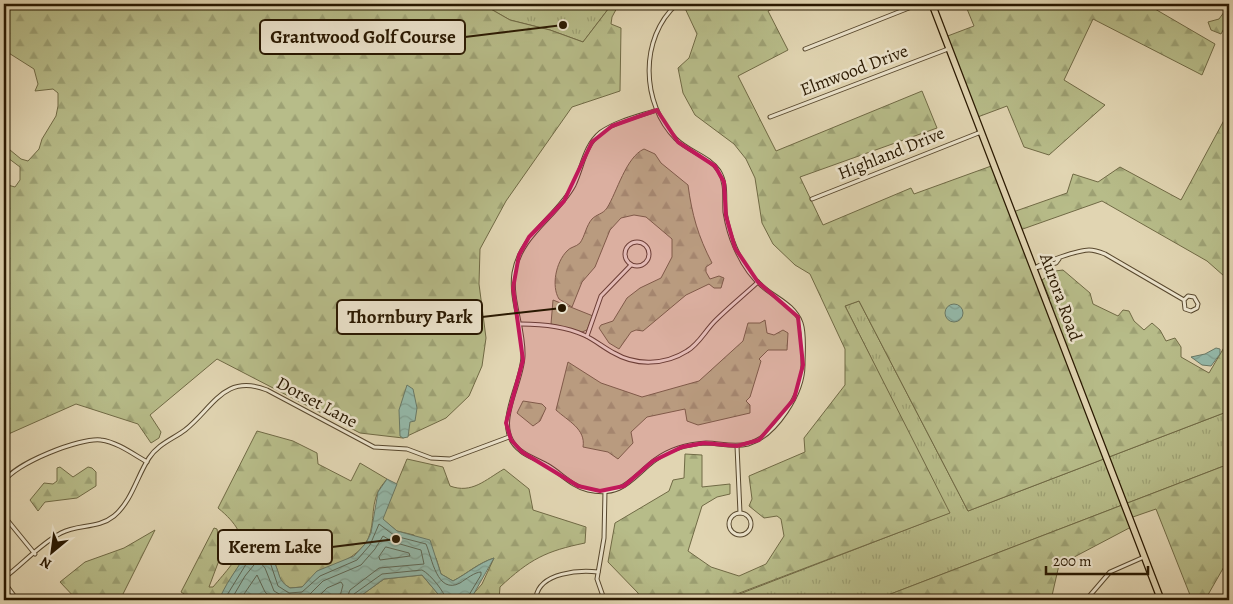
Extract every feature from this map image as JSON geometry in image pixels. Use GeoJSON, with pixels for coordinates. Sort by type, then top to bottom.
{"type":"FeatureCollection","features":[{"type":"Feature","properties":{"kind":"main road","name":"Aurora Road"},"geometry":{"type":"LineString","coordinates":[[932,4],[1161,600]]}},
{"type":"Feature","properties":{"kind":"street"},"geometry":{"type":"LineString","coordinates":[[657,110],[612,126],[595,138],[585,153],[576,179],[564,201],[526,242],[516,262],[513,282],[514,296],[521,324],[523,360],[518,384],[507,414],[509,437],[518,449],[587,490],[605,491],[628,484],[653,461],[677,448],[704,443],[737,446],[756,441],[771,430],[794,399],[803,373],[803,332],[798,317],[790,306],[758,282],[743,264],[730,234],[726,216],[724,182],[720,174],[712,163],[690,150],[673,136],[657,110],[649,73],[650,50],[662,22],[676,4]]}},
{"type":"Feature","properties":{"kind":"street"},"geometry":{"type":"LineString","coordinates":[[805,49],[918,4]]}},
{"type":"Feature","properties":{"kind":"street","name":"Elmwood Drive"},"geometry":{"type":"LineString","coordinates":[[770,117],[949,48]]}},
{"type":"Feature","properties":{"kind":"street","name":"Highland Drive"},"geometry":{"type":"LineString","coordinates":[[812,199],[981,131]]}},
{"type":"Feature","properties":{"kind":"street"},"geometry":{"type":"LineString","coordinates":[[631,243],[643,243],[649,253],[648,260],[639,267],[631,265],[626,260],[626,248],[631,243]]}},
{"type":"Feature","properties":{"kind":"street"},"geometry":{"type":"LineString","coordinates":[[1035,268],[1041,264],[1089,250],[1105,254],[1184,300]]}},
{"type":"Feature","properties":{"kind":"street"},"geometry":{"type":"LineString","coordinates":[[587,336],[601,296],[631,265]]}},
{"type":"Feature","properties":{"kind":"street"},"geometry":{"type":"LineString","coordinates":[[521,324],[557,326],[587,336],[616,355],[631,360],[647,362],[671,359],[694,346],[717,320],[758,282]]}},
{"type":"Feature","properties":{"kind":"street"},"geometry":{"type":"LineString","coordinates":[[1188,296],[1194,297],[1198,304],[1197,308],[1191,311],[1185,309],[1184,300],[1188,296]]}},
{"type":"Feature","properties":{"kind":"street","name":"Dorset Lane"},"geometry":{"type":"LineString","coordinates":[[4,578],[54,537],[66,530],[104,523],[116,514],[125,505],[147,462],[159,446],[193,423],[218,395],[243,386],[267,390],[370,446],[407,449],[431,458],[450,459],[509,437]]}},
{"type":"Feature","properties":{"kind":"street"},"geometry":{"type":"LineString","coordinates":[[4,482],[9,474],[20,466],[88,439],[105,440],[147,462]]}},
{"type":"Feature","properties":{"kind":"street"},"geometry":{"type":"LineString","coordinates":[[737,446],[740,513]]}},
{"type":"Feature","properties":{"kind":"street"},"geometry":{"type":"LineString","coordinates":[[605,491],[604,538],[598,572],[598,587],[603,600],[609,597],[614,600]]}},
{"type":"Feature","properties":{"kind":"street"},"geometry":{"type":"LineString","coordinates":[[740,513],[746,516],[750,522],[750,529],[741,535],[734,533],[729,525],[733,516],[740,513]]}},
{"type":"Feature","properties":{"kind":"street"},"geometry":{"type":"LineString","coordinates":[[4,516],[35,554]]}},
{"type":"Feature","properties":{"kind":"street"},"geometry":{"type":"LineString","coordinates":[[1086,600],[1110,572],[1144,557]]}},
{"type":"Feature","properties":{"kind":"street"},"geometry":{"type":"LineString","coordinates":[[530,600],[536,597],[540,588],[557,577],[573,571],[598,572]]}},
{"type":"Feature","properties":{"kind":"street"},"geometry":{"type":"LineString","coordinates":[[4,582],[16,600]]}},
{"type":"Feature","properties":{"kind":"street"},"geometry":{"type":"LineString","coordinates":[[536,597],[542,600]]}},
{"type":"Feature","properties":{"kind":"highlighted area"},"geometry":{"type":"Polygon","coordinates":[[[657,110],[678,142],[715,166],[724,182],[726,216],[735,248],[758,282],[798,317],[803,365],[794,399],[759,440],[737,446],[704,443],[682,447],[653,461],[624,486],[600,491],[578,486],[522,452],[511,440],[506,423],[523,360],[513,288],[519,255],[529,237],[564,201],[592,142],[612,126],[657,110]]]}},
{"type":"Feature","properties":{"kind":"green space"},"geometry":{"type":"Polygon","coordinates":[[[4,4],[482,4],[510,20],[550,30],[583,42],[612,4],[619,4],[612,17],[611,24],[621,28],[620,91],[572,107],[506,201],[480,249],[479,284],[486,338],[482,366],[469,396],[446,418],[403,438],[360,433],[217,359],[150,415],[161,432],[159,438],[151,443],[138,424],[76,404],[4,436],[4,184],[15,187],[20,180],[20,167],[4,155],[4,145],[21,159],[28,161],[39,149],[42,139],[56,116],[58,93],[53,89],[35,91],[38,84],[34,69],[4,50],[4,4]]]}},
{"type":"Feature","properties":{"kind":"green space"},"geometry":{"type":"Polygon","coordinates":[[[482,4],[612,4],[583,42],[550,30],[510,20],[482,4]]]}},
{"type":"Feature","properties":{"kind":"green space"},"geometry":{"type":"Polygon","coordinates":[[[683,4],[784,4],[768,11],[788,50],[738,76],[776,151],[922,91],[937,128],[800,177],[823,225],[911,188],[914,194],[994,165],[1013,212],[1067,193],[1073,174],[1098,182],[1120,167],[1181,200],[1229,111],[1229,287],[1224,276],[1207,261],[1102,201],[1020,230],[1047,300],[1050,299],[1042,280],[1055,271],[1063,270],[1090,293],[1093,304],[1118,316],[1123,310],[1129,311],[1134,321],[1144,330],[1152,323],[1160,330],[1166,341],[1175,338],[1181,347],[1181,357],[1209,373],[1229,339],[1229,373],[1224,382],[1229,386],[1229,411],[968,511],[859,301],[845,306],[950,513],[721,600],[641,600],[638,593],[608,562],[615,523],[669,491],[673,480],[684,478],[685,454],[702,455],[702,487],[730,484],[730,494],[717,497],[702,506],[688,551],[711,567],[739,576],[766,564],[784,536],[781,519],[777,516],[764,518],[749,506],[752,499],[749,476],[805,452],[804,438],[845,385],[845,349],[810,274],[795,265],[773,244],[762,223],[755,178],[746,159],[734,144],[695,115],[683,93],[678,68],[689,58],[697,34],[683,4]]]}},
{"type":"Feature","properties":{"kind":"green space"},"geometry":{"type":"Polygon","coordinates":[[[965,4],[1158,4],[1155,9],[1215,44],[1202,75],[1093,19],[1064,80],[1105,105],[1049,155],[1024,147],[1007,106],[975,118],[945,37],[974,26],[965,4]]]}},
{"type":"Feature","properties":{"kind":"green space"},"geometry":{"type":"Polygon","coordinates":[[[1227,4],[1229,4],[1229,19],[1221,34],[1211,30],[1208,22],[1219,19],[1227,8],[1227,4]]]}},
{"type":"Feature","properties":{"kind":"green space"},"geometry":{"type":"Polygon","coordinates":[[[644,149],[655,154],[661,163],[688,185],[696,225],[712,263],[706,267],[706,272],[710,279],[719,276],[724,278],[721,288],[714,288],[709,284],[686,295],[643,331],[636,330],[631,332],[619,349],[609,343],[599,328],[601,325],[613,321],[627,298],[640,288],[661,278],[672,257],[672,239],[646,217],[634,215],[621,218],[610,230],[595,267],[582,282],[572,307],[559,299],[555,288],[555,281],[563,256],[568,250],[580,243],[592,219],[604,212],[632,159],[644,149]]]}},
{"type":"Feature","properties":{"kind":"green space"},"geometry":{"type":"Polygon","coordinates":[[[553,300],[593,316],[587,330],[582,332],[551,324],[553,300]]]}},
{"type":"Feature","properties":{"kind":"green space"},"geometry":{"type":"Polygon","coordinates":[[[859,301],[968,511],[1229,411],[1229,464],[875,600],[724,600],[949,513],[845,306],[859,301]]]}},
{"type":"Feature","properties":{"kind":"green space"},"geometry":{"type":"Polygon","coordinates":[[[765,320],[767,333],[774,335],[783,330],[788,333],[787,350],[768,350],[759,359],[761,361],[750,397],[746,401],[750,405],[750,413],[698,425],[687,421],[685,409],[647,417],[631,432],[633,443],[618,459],[608,452],[583,447],[582,435],[579,430],[556,410],[568,362],[601,383],[642,397],[699,381],[743,341],[748,323],[760,323],[765,320]]]}},
{"type":"Feature","properties":{"kind":"green space"},"geometry":{"type":"Polygon","coordinates":[[[523,401],[542,404],[546,408],[540,421],[533,426],[517,413],[523,401]]]}},
{"type":"Feature","properties":{"kind":"green space"},"geometry":{"type":"Polygon","coordinates":[[[257,431],[293,441],[317,453],[318,464],[351,481],[360,463],[387,479],[380,488],[376,498],[371,532],[365,544],[351,557],[317,575],[302,587],[290,588],[281,582],[275,563],[248,555],[236,570],[219,600],[193,600],[181,592],[214,528],[217,529],[221,555],[209,587],[213,587],[237,556],[241,539],[230,519],[218,508],[257,431]]]}},
{"type":"Feature","properties":{"kind":"green space"},"geometry":{"type":"Polygon","coordinates":[[[407,459],[443,467],[450,486],[458,488],[478,485],[504,469],[529,489],[533,510],[586,527],[585,543],[549,553],[520,569],[500,587],[499,600],[468,600],[482,584],[494,558],[478,565],[453,581],[441,574],[436,558],[414,535],[397,531],[382,519],[407,459]]]}},
{"type":"Feature","properties":{"kind":"green space"},"geometry":{"type":"Polygon","coordinates":[[[1229,464],[1229,558],[1205,600],[1192,600],[1156,509],[1130,518],[1133,526],[1059,565],[1051,600],[875,600],[1229,464]]]}},
{"type":"Feature","properties":{"kind":"green space"},"geometry":{"type":"Polygon","coordinates":[[[60,467],[73,477],[88,467],[92,468],[96,472],[96,486],[77,498],[45,502],[38,511],[30,500],[44,483],[53,484],[57,481],[57,468],[60,467]]]}},
{"type":"Feature","properties":{"kind":"green space"},"geometry":{"type":"Polygon","coordinates":[[[155,530],[120,600],[77,600],[60,582],[85,562],[124,548],[155,530]]]}},
{"type":"Feature","properties":{"kind":"green space"},"geometry":{"type":"Polygon","coordinates":[[[422,575],[443,600],[355,600],[384,579],[422,575]]]}},
{"type":"Feature","properties":{"kind":"water"},"geometry":{"type":"Polygon","coordinates":[[[954,304],[960,307],[963,313],[960,319],[954,322],[948,319],[945,313],[948,307],[954,304]]]}},
{"type":"Feature","properties":{"kind":"water"},"geometry":{"type":"Polygon","coordinates":[[[1216,348],[1220,349],[1220,354],[1211,366],[1202,365],[1191,357],[1205,354],[1216,348]]]}},
{"type":"Feature","properties":{"kind":"water"},"geometry":{"type":"Polygon","coordinates":[[[407,385],[413,389],[417,408],[415,421],[410,422],[408,437],[403,438],[400,436],[399,410],[407,385]]]}},
{"type":"Feature","properties":{"kind":"water"},"geometry":{"type":"Polygon","coordinates":[[[387,479],[397,484],[383,519],[397,531],[430,540],[441,574],[453,581],[478,565],[494,558],[472,597],[468,600],[443,600],[422,575],[384,579],[355,600],[219,600],[254,537],[268,552],[281,580],[290,588],[302,587],[317,571],[354,556],[366,543],[371,533],[378,492],[387,479]]]}},
{"type":"Feature","properties":{"kind":"place","name":"Grantwood Golf Course"},"geometry":{"type":"Point","coordinates":[563,25]}},
{"type":"Feature","properties":{"kind":"place","name":"Thornbury Park"},"geometry":{"type":"Point","coordinates":[562,308]}},
{"type":"Feature","properties":{"kind":"place","name":"Kerem Lake"},"geometry":{"type":"Point","coordinates":[396,539]}}]}
